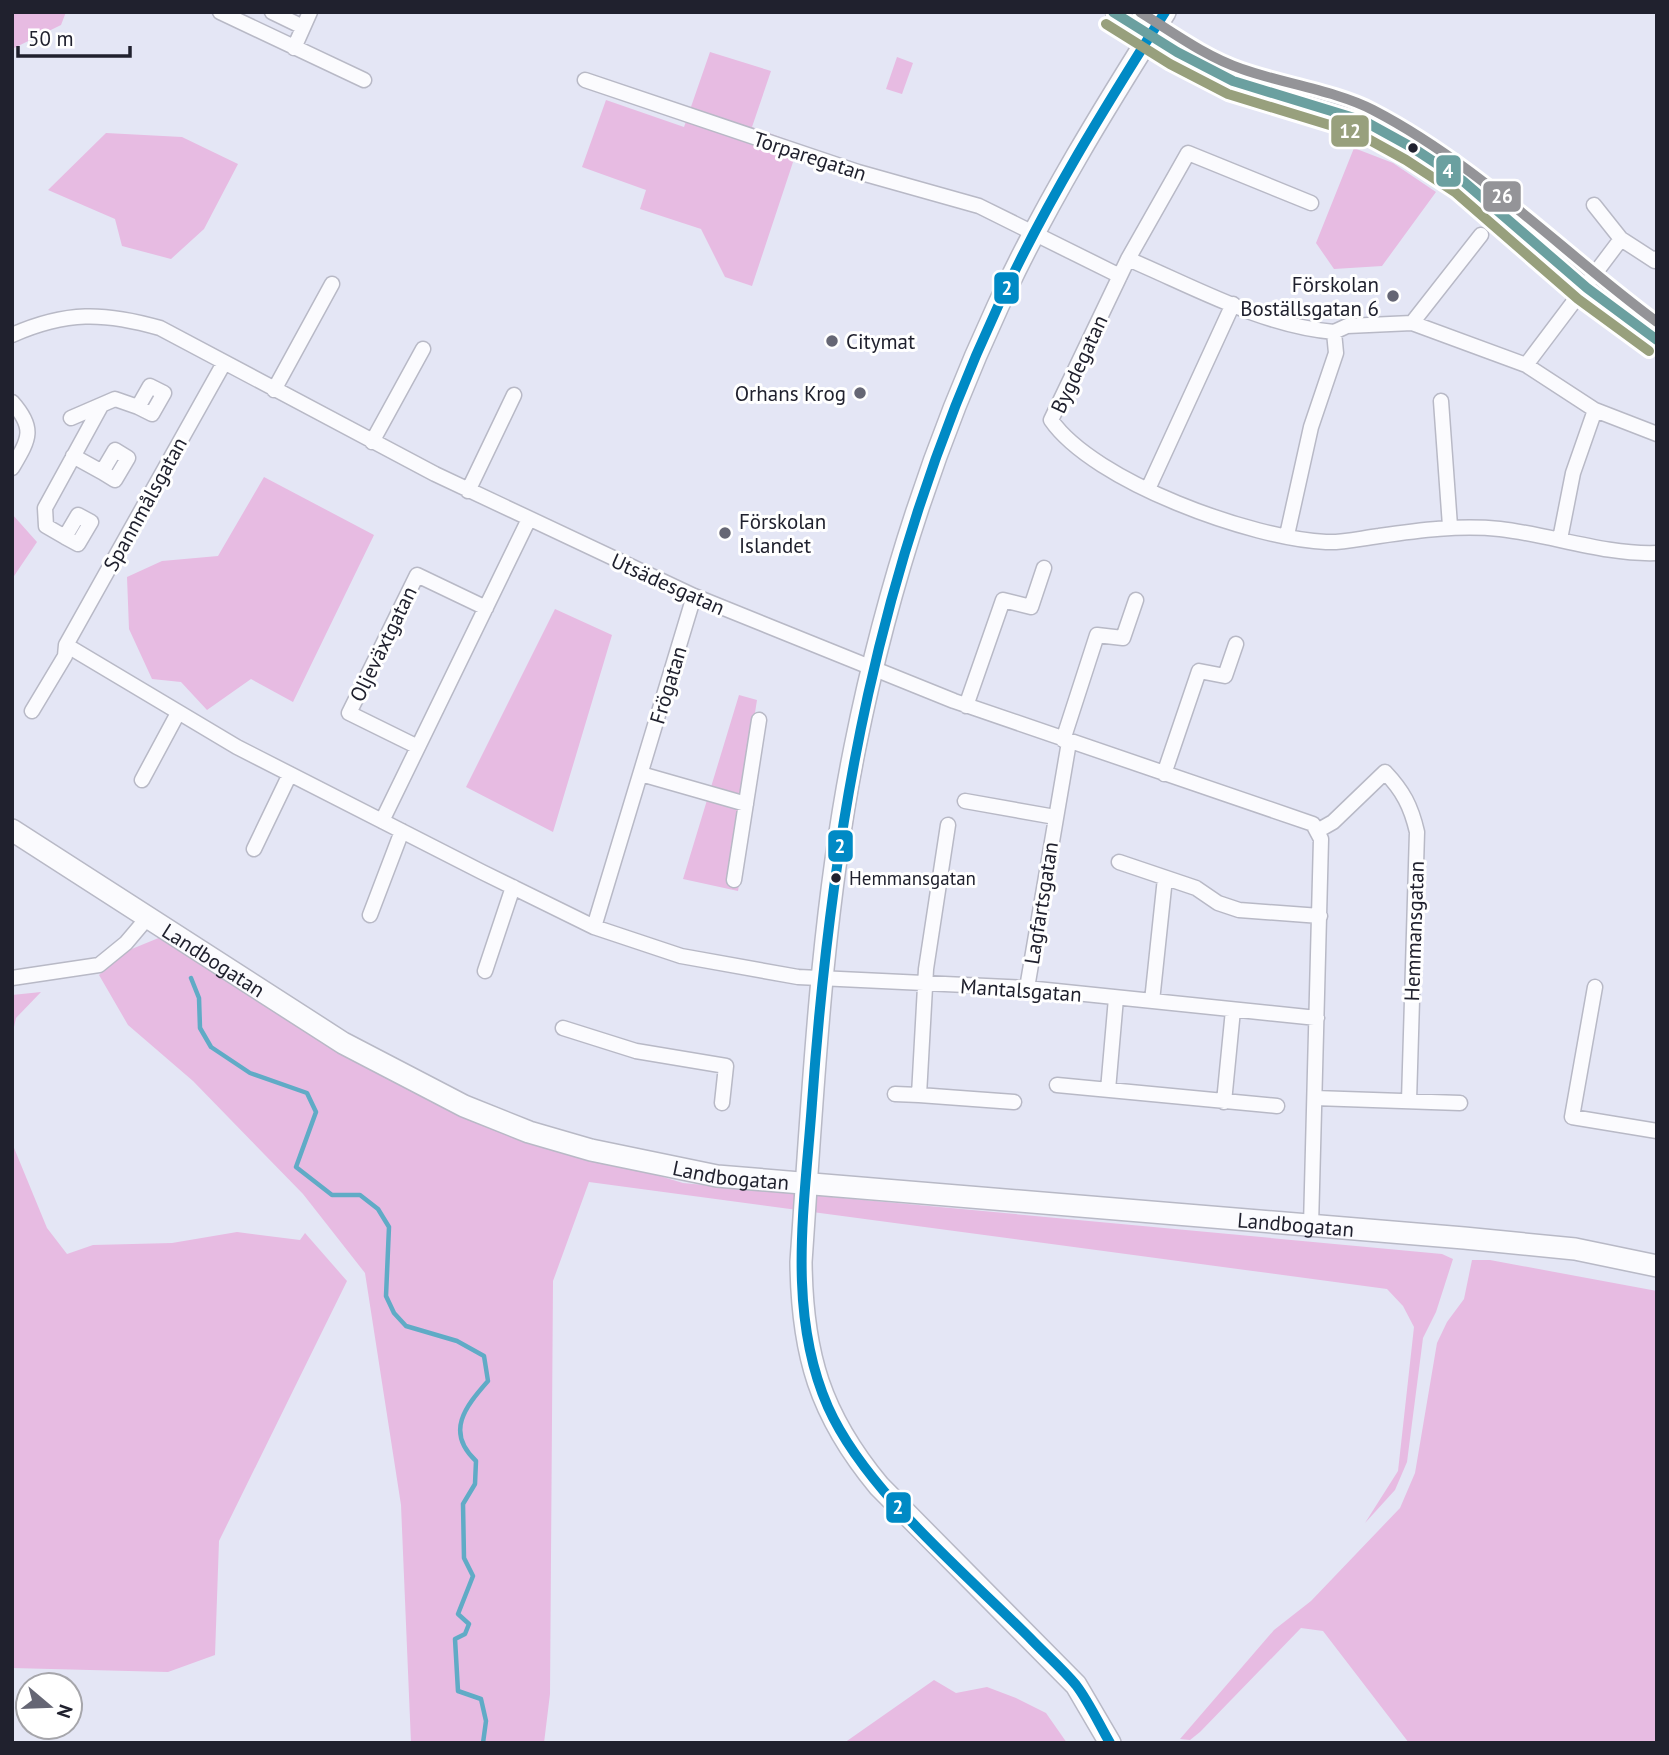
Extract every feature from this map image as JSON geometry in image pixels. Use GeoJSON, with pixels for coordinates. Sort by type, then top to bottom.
{"type":"FeatureCollection","features":[{"type":"Feature","properties":{"kind":"street"},"geometry":{"type":"LineString","coordinates":[[219,12],[364,80]]}},
{"type":"Feature","properties":{"kind":"street"},"geometry":{"type":"LineString","coordinates":[[272,12],[303,27]]}},
{"type":"Feature","properties":{"kind":"street"},"geometry":{"type":"LineString","coordinates":[[294,48],[310,12]]}},
{"type":"Feature","properties":{"kind":"street"},"geometry":{"type":"LineString","coordinates":[[1114,12],[1233,81],[1364,121],[1413,148],[1463,181],[1587,288],[1657,340]]}},
{"type":"Feature","properties":{"kind":"street"},"geometry":{"type":"LineString","coordinates":[[1110,1743],[1076,1685],[878,1486],[854,1457],[834,1424],[818,1388],[807,1348],[801,1305],[807,1184],[824,979],[843,813],[872,670],[922,498],[998,307],[1034,233],[1165,12]]}},
{"type":"Feature","properties":{"kind":"street","name":"Torparegatan"},"geometry":{"type":"LineString","coordinates":[[585,80],[858,172],[979,206],[1034,233]]}},
{"type":"Feature","properties":{"kind":"street","name":"Bygdegatan"},"geometry":{"type":"LineString","coordinates":[[1311,203],[1188,153],[1128,259],[1051,421],[1060,433],[1109,469],[1147,489],[1226,520],[1287,535],[1327,542],[1450,526],[1501,529],[1657,553]]}},
{"type":"Feature","properties":{"kind":"street"},"geometry":{"type":"LineString","coordinates":[[1594,205],[1622,240],[1655,261],[1657,258]]}},
{"type":"Feature","properties":{"kind":"street"},"geometry":{"type":"LineString","coordinates":[[1034,233],[1120,276]]}},
{"type":"Feature","properties":{"kind":"street"},"geometry":{"type":"LineString","coordinates":[[1412,323],[1481,235]]}},
{"type":"Feature","properties":{"kind":"street"},"geometry":{"type":"LineString","coordinates":[[1526,365],[1622,240]]}},
{"type":"Feature","properties":{"kind":"street"},"geometry":{"type":"LineString","coordinates":[[1128,259],[1233,304],[1311,330],[1334,332],[1346,326],[1412,323],[1526,365],[1595,411],[1657,434]]}},
{"type":"Feature","properties":{"kind":"street"},"geometry":{"type":"LineString","coordinates":[[274,390],[332,284]]}},
{"type":"Feature","properties":{"kind":"street"},"geometry":{"type":"LineString","coordinates":[[1147,489],[1233,304]]}},
{"type":"Feature","properties":{"kind":"street","name":"Utsädesgatan"},"geometry":{"type":"LineString","coordinates":[[12,335],[55,319],[120,316],[160,328],[372,442],[528,521],[694,596],[872,670]]}},
{"type":"Feature","properties":{"kind":"street"},"geometry":{"type":"LineString","coordinates":[[1287,535],[1311,427],[1336,354],[1334,332]]}},
{"type":"Feature","properties":{"kind":"street"},"geometry":{"type":"LineString","coordinates":[[372,442],[423,349]]}},
{"type":"Feature","properties":{"kind":"street","name":"Spannmålsgatan"},"geometry":{"type":"LineString","coordinates":[[32,711],[65,656],[66,645],[224,363]]}},
{"type":"Feature","properties":{"kind":"street"},"geometry":{"type":"LineString","coordinates":[[468,491],[514,395]]}},
{"type":"Feature","properties":{"kind":"street"},"geometry":{"type":"LineString","coordinates":[[71,418],[115,399],[138,407]]}},
{"type":"Feature","properties":{"kind":"street"},"geometry":{"type":"LineString","coordinates":[[1441,401],[1450,526]]}},
{"type":"Feature","properties":{"kind":"street"},"geometry":{"type":"LineString","coordinates":[[12,402],[26,419],[29,431],[27,443],[12,468]]}},
{"type":"Feature","properties":{"kind":"street"},"geometry":{"type":"LineString","coordinates":[[65,537],[46,526],[44,516],[52,493],[101,406]]}},
{"type":"Feature","properties":{"kind":"street"},"geometry":{"type":"LineString","coordinates":[[1560,539],[1573,473],[1595,411]]}},
{"type":"Feature","properties":{"kind":"street"},"geometry":{"type":"LineString","coordinates":[[74,456],[102,472]]}},
{"type":"Feature","properties":{"kind":"street"},"geometry":{"type":"LineString","coordinates":[[382,821],[528,521]]}},
{"type":"Feature","properties":{"kind":"street"},"geometry":{"type":"LineString","coordinates":[[966,706],[1003,600],[1031,607],[1044,568]]}},
{"type":"Feature","properties":{"kind":"street","name":"Oljeväxtgatan"},"geometry":{"type":"LineString","coordinates":[[418,747],[349,713],[418,575],[486,608]]}},
{"type":"Feature","properties":{"kind":"street","name":"Frögatan"},"geometry":{"type":"LineString","coordinates":[[594,927],[694,596]]}},
{"type":"Feature","properties":{"kind":"street"},"geometry":{"type":"LineString","coordinates":[[1066,741],[1097,635],[1122,638],[1136,600]]}},
{"type":"Feature","properties":{"kind":"street"},"geometry":{"type":"LineString","coordinates":[[1164,774],[1199,671],[1225,676],[1236,644]]}},
{"type":"Feature","properties":{"kind":"street"},"geometry":{"type":"LineString","coordinates":[[66,645],[178,713],[290,774],[594,927],[693,959],[824,979]]}},
{"type":"Feature","properties":{"kind":"street"},"geometry":{"type":"LineString","coordinates":[[872,670],[1066,741],[1304,820],[1319,830],[1320,916],[1311,1226]]}},
{"type":"Feature","properties":{"kind":"street"},"geometry":{"type":"LineString","coordinates":[[142,780],[178,713]]}},
{"type":"Feature","properties":{"kind":"street"},"geometry":{"type":"LineString","coordinates":[[734,880],[759,720]]}},
{"type":"Feature","properties":{"kind":"street","name":"Lagfartsgatan"},"geometry":{"type":"LineString","coordinates":[[1027,988],[1066,741]]}},
{"type":"Feature","properties":{"kind":"street","name":"Hemmansgatan"},"geometry":{"type":"LineString","coordinates":[[1319,830],[1333,822],[1380,767],[1402,789],[1411,807],[1417,832],[1409,1101]]}},
{"type":"Feature","properties":{"kind":"street"},"geometry":{"type":"LineString","coordinates":[[254,849],[290,774]]}},
{"type":"Feature","properties":{"kind":"street"},"geometry":{"type":"LineString","coordinates":[[641,774],[746,804]]}},
{"type":"Feature","properties":{"kind":"street","name":"Lagfartsgatan"},"geometry":{"type":"LineString","coordinates":[[965,802],[1055,817]]}},
{"type":"Feature","properties":{"kind":"street"},"geometry":{"type":"LineString","coordinates":[[919,1095],[925,983],[948,825]]}},
{"type":"Feature","properties":{"kind":"street","name":"Landbogatan"},"geometry":{"type":"LineString","coordinates":[[12,830],[343,1043],[464,1106],[529,1132],[647,1163],[717,1177],[1575,1249],[1657,1266]]}},
{"type":"Feature","properties":{"kind":"street"},"geometry":{"type":"LineString","coordinates":[[370,915],[402,831]]}},
{"type":"Feature","properties":{"kind":"street"},"geometry":{"type":"LineString","coordinates":[[1119,862],[1196,888],[1218,903],[1239,910],[1320,916]]}},
{"type":"Feature","properties":{"kind":"street"},"geometry":{"type":"LineString","coordinates":[[1152,1001],[1165,878]]}},
{"type":"Feature","properties":{"kind":"street"},"geometry":{"type":"LineString","coordinates":[[485,971],[513,887]]}},
{"type":"Feature","properties":{"kind":"street"},"geometry":{"type":"LineString","coordinates":[[12,978],[99,965],[126,943],[148,917]]}},
{"type":"Feature","properties":{"kind":"street","name":"Mantalsgatan"},"geometry":{"type":"LineString","coordinates":[[824,979],[1027,988],[1317,1018]]}},
{"type":"Feature","properties":{"kind":"street"},"geometry":{"type":"LineString","coordinates":[[1595,987],[1565,1116],[1657,1131]]}},
{"type":"Feature","properties":{"kind":"street"},"geometry":{"type":"LineString","coordinates":[[1108,1090],[1116,998]]}},
{"type":"Feature","properties":{"kind":"street"},"geometry":{"type":"LineString","coordinates":[[1224,1102],[1233,1010]]}},
{"type":"Feature","properties":{"kind":"street"},"geometry":{"type":"LineString","coordinates":[[564,1028],[636,1051],[726,1066],[722,1103]]}},
{"type":"Feature","properties":{"kind":"street"},"geometry":{"type":"LineString","coordinates":[[1057,1085],[1277,1106]]}},
{"type":"Feature","properties":{"kind":"street"},"geometry":{"type":"LineString","coordinates":[[895,1094],[1014,1102]]}},
{"type":"Feature","properties":{"kind":"street"},"geometry":{"type":"LineString","coordinates":[[1315,1098],[1460,1103]]}},
{"type":"Feature","properties":{"kind":"shaded area"},"geometry":{"type":"Polygon","coordinates":[[[12,12],[66,12],[61,25],[12,49],[12,12]]]}},
{"type":"Feature","properties":{"kind":"shaded area"},"geometry":{"type":"Polygon","coordinates":[[[710,52],[771,71],[752,127],[799,144],[752,286],[725,277],[701,229],[640,209],[646,190],[582,167],[606,100],[684,127],[710,52]]]}},
{"type":"Feature","properties":{"kind":"shaded area"},"geometry":{"type":"Polygon","coordinates":[[[897,57],[913,63],[902,94],[886,89],[897,57]]]}},
{"type":"Feature","properties":{"kind":"shaded area"},"geometry":{"type":"Polygon","coordinates":[[[106,133],[182,137],[238,164],[204,229],[171,259],[122,246],[115,219],[48,190],[106,133]]]}},
{"type":"Feature","properties":{"kind":"shaded area"},"geometry":{"type":"Polygon","coordinates":[[[1354,148],[1393,163],[1436,192],[1382,266],[1334,269],[1316,243],[1354,148]]]}},
{"type":"Feature","properties":{"kind":"shaded area"},"geometry":{"type":"Polygon","coordinates":[[[264,477],[374,535],[293,702],[251,679],[207,710],[181,682],[152,679],[129,629],[127,577],[162,561],[218,556],[264,477]]]}},
{"type":"Feature","properties":{"kind":"shaded area"},"geometry":{"type":"Polygon","coordinates":[[[12,514],[37,542],[12,579],[12,514]]]}},
{"type":"Feature","properties":{"kind":"shaded area"},"geometry":{"type":"Polygon","coordinates":[[[555,609],[612,635],[553,832],[466,787],[555,609]]]}},
{"type":"Feature","properties":{"kind":"shaded area"},"geometry":{"type":"Polygon","coordinates":[[[739,695],[757,700],[728,883],[739,885],[738,891],[683,879],[739,695]]]}},
{"type":"Feature","properties":{"kind":"shaded area"},"geometry":{"type":"Polygon","coordinates":[[[161,937],[557,1145],[683,1183],[1442,1254],[1453,1259],[1436,1312],[1423,1338],[1407,1462],[1395,1490],[1365,1523],[1398,1471],[1414,1327],[1403,1306],[1387,1289],[589,1182],[553,1281],[550,1694],[544,1743],[411,1743],[401,1505],[365,1273],[303,1194],[193,1081],[128,1025],[99,975],[122,953],[161,937]]]}},
{"type":"Feature","properties":{"kind":"shaded area"},"geometry":{"type":"Polygon","coordinates":[[[41,992],[16,1018],[12,1036],[12,995],[41,992]]]}},
{"type":"Feature","properties":{"kind":"shaded area"},"geometry":{"type":"Polygon","coordinates":[[[12,1143],[47,1228],[67,1254],[93,1245],[172,1243],[237,1232],[300,1240],[305,1233],[347,1281],[219,1541],[215,1655],[168,1672],[12,1668],[12,1143]]]}},
{"type":"Feature","properties":{"kind":"shaded area"},"geometry":{"type":"Polygon","coordinates":[[[1472,1260],[1490,1260],[1657,1291],[1657,1743],[1409,1743],[1323,1631],[1301,1628],[1200,1732],[1190,1740],[1180,1739],[1274,1630],[1311,1601],[1400,1508],[1415,1473],[1437,1343],[1447,1322],[1464,1299],[1472,1260]]]}},
{"type":"Feature","properties":{"kind":"shaded area"},"geometry":{"type":"Polygon","coordinates":[[[934,1680],[956,1693],[987,1687],[1016,1698],[1046,1713],[1067,1743],[844,1743],[934,1680]]]}},
{"type":"Feature","properties":{"kind":"waterway"},"geometry":{"type":"LineString","coordinates":[[191,978],[199,998],[200,1028],[211,1047],[250,1073],[307,1093],[316,1112],[296,1167],[332,1195],[360,1195],[378,1209],[389,1227],[386,1296],[394,1313],[406,1326],[457,1341],[484,1356],[488,1381],[466,1410],[460,1430],[467,1450],[476,1461],[475,1484],[463,1504],[464,1558],[473,1576],[458,1614],[469,1624],[465,1634],[455,1639],[458,1691],[481,1699],[486,1721],[483,1743]]}},
{"type":"Feature","properties":{"kind":"transit line","name":"4"},"geometry":{"type":"LineString","coordinates":[[1113,12],[1177,52],[1233,81],[1364,121],[1413,148],[1463,181],[1587,288],[1657,340]]}},
{"type":"Feature","properties":{"kind":"transit line","name":"26"},"geometry":{"type":"LineString","coordinates":[[1140,12],[1215,58],[1257,74],[1359,103],[1412,132],[1449,156],[1519,210],[1657,322]]}},
{"type":"Feature","properties":{"kind":"transit line","name":"2"},"geometry":{"type":"LineString","coordinates":[[1110,1743],[1071,1679],[918,1529],[866,1469],[845,1438],[828,1407],[815,1371],[807,1333],[803,1295],[803,1218],[821,999],[833,896],[848,795],[892,596],[922,498],[957,401],[999,304],[1056,192],[1165,12]]}},
{"type":"Feature","properties":{"kind":"transit line","name":"12"},"geometry":{"type":"LineString","coordinates":[[1106,24],[1170,64],[1228,94],[1359,134],[1406,160],[1455,192],[1578,299],[1649,351]]}},
{"type":"Feature","properties":{"kind":"place","name":"Förskolan Boställsgatan 6"},"geometry":{"type":"Point","coordinates":[1393,296]}},
{"type":"Feature","properties":{"kind":"place","name":"Citymat"},"geometry":{"type":"Point","coordinates":[832,341]}},
{"type":"Feature","properties":{"kind":"place","name":"Orhans Krog"},"geometry":{"type":"Point","coordinates":[860,393]}},
{"type":"Feature","properties":{"kind":"place","name":"Förskolan Islandet"},"geometry":{"type":"Point","coordinates":[725,533]}},
{"type":"Feature","properties":{"kind":"place","name":"Hemmansgatan"},"geometry":{"type":"Point","coordinates":[836,878]}}]}
